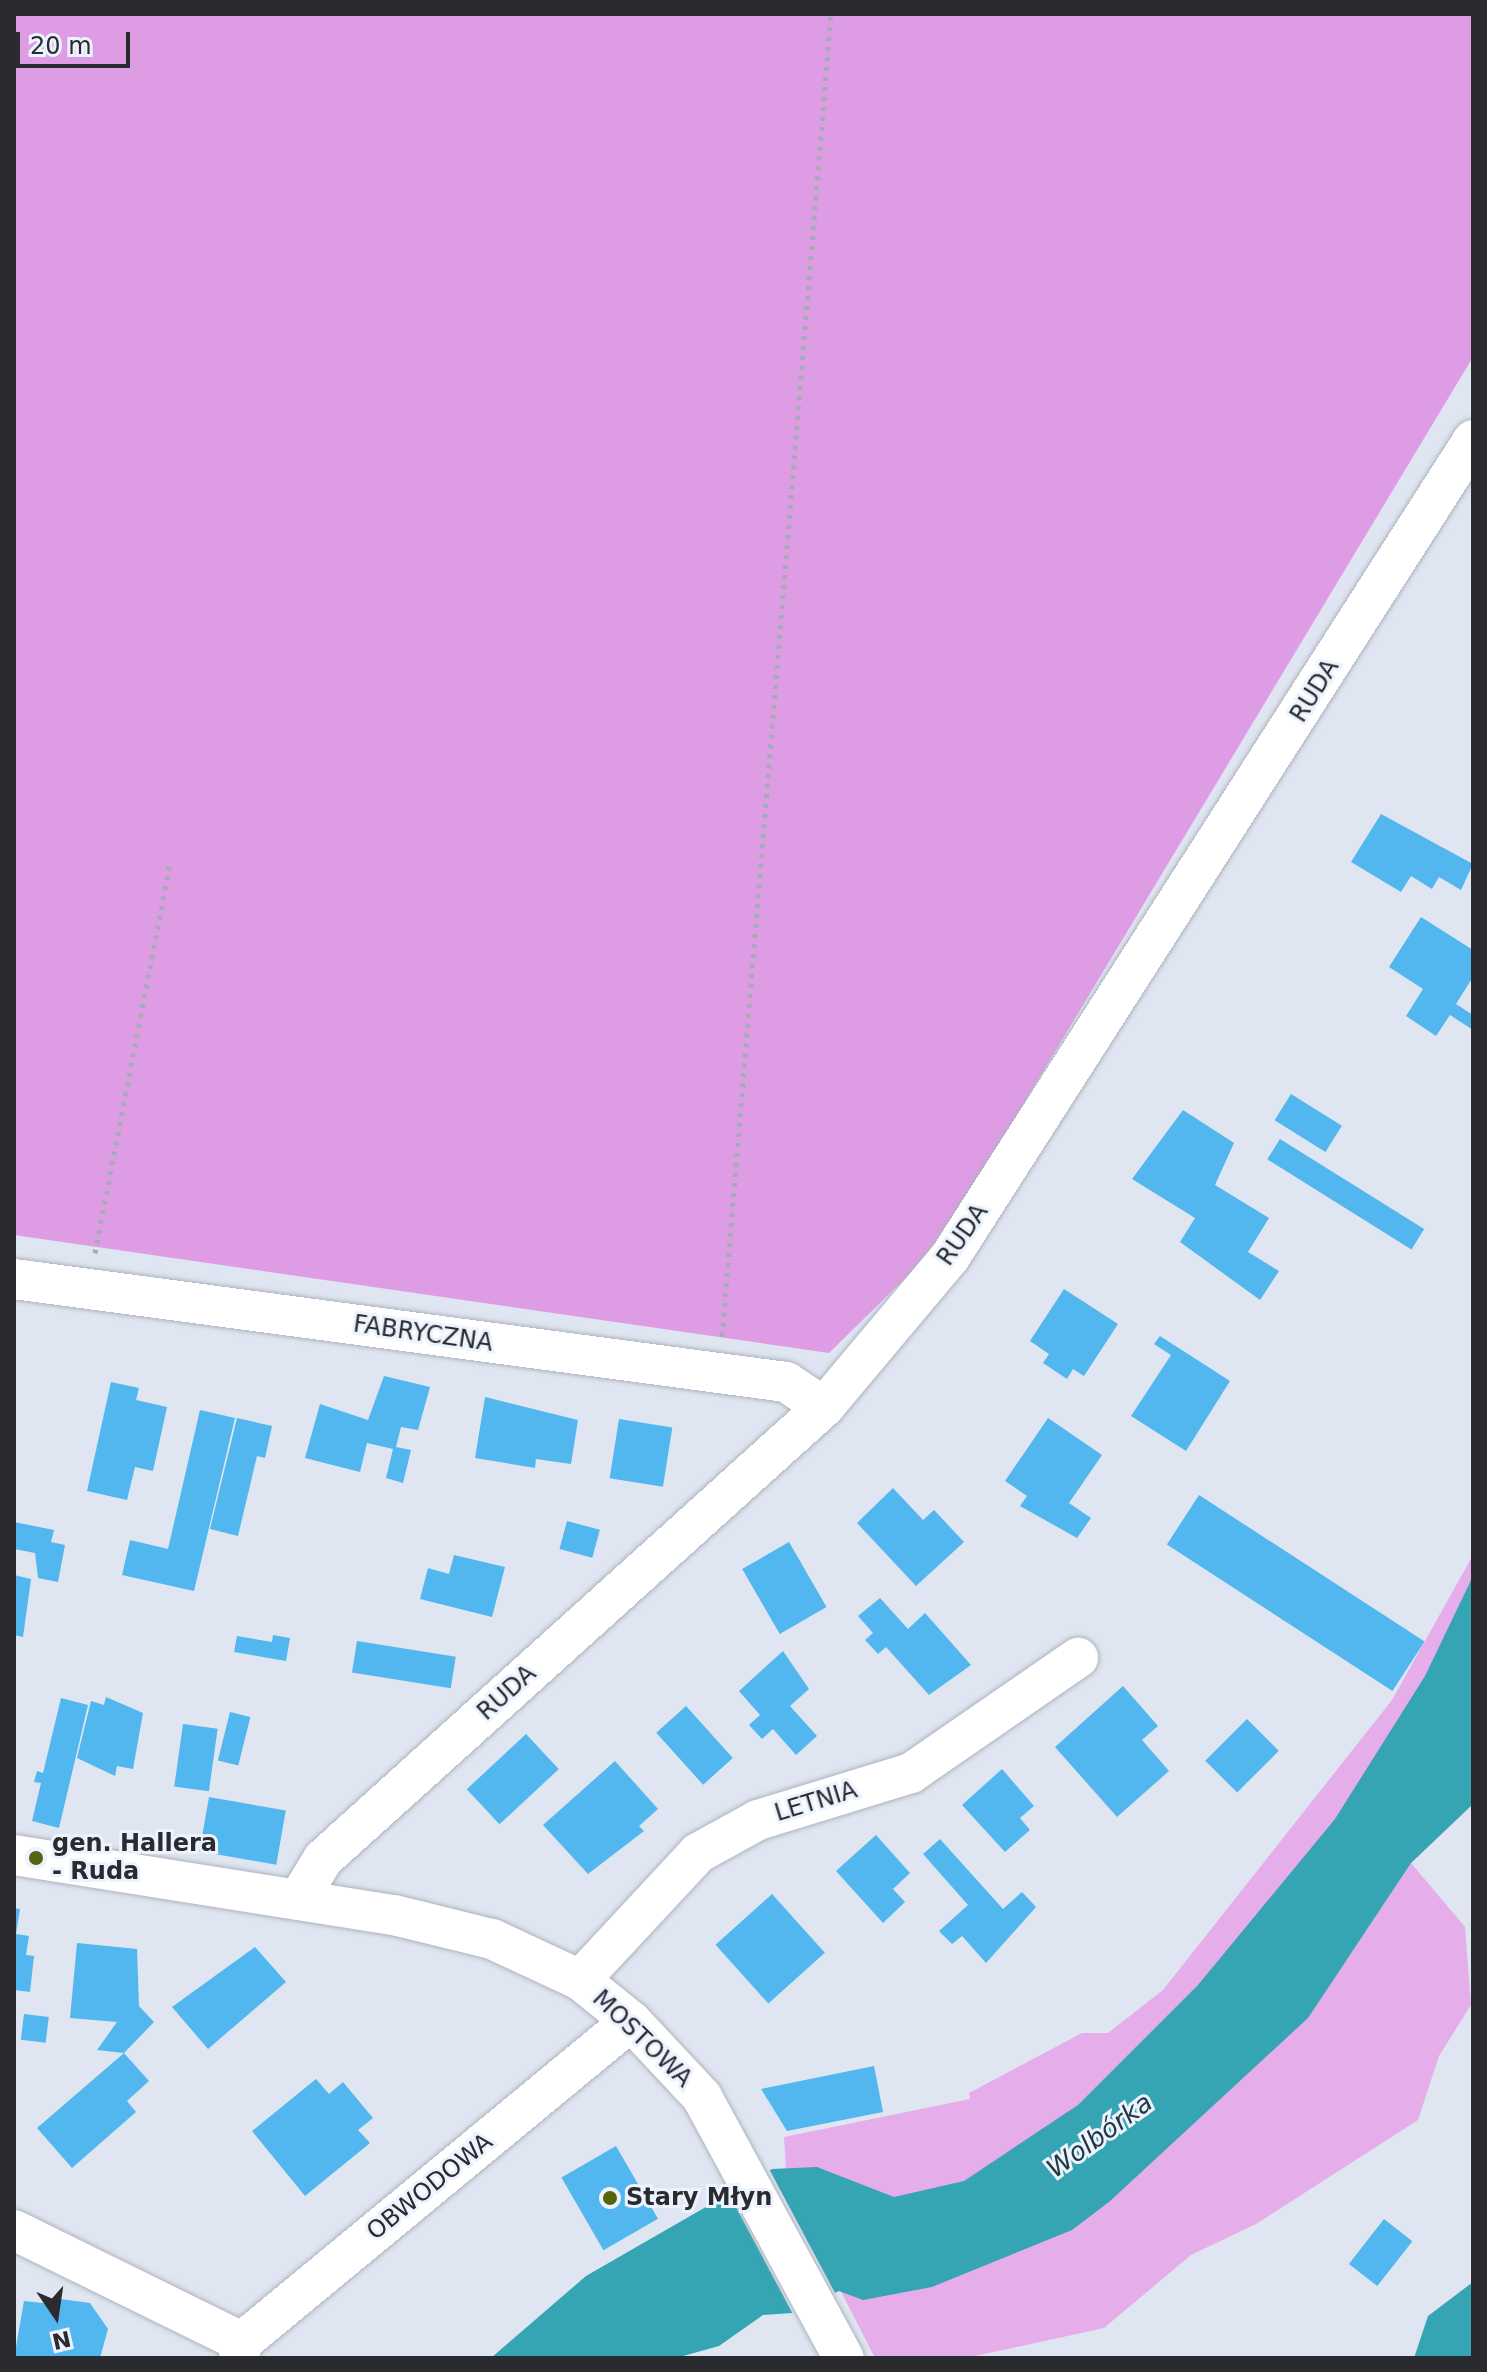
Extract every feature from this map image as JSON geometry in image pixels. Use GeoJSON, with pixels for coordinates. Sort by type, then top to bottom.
{"type":"FeatureCollection","features":[{"type":"Feature","properties":{"kind":"street","name":"RUDA"},"geometry":{"type":"LineString","coordinates":[[298,1900],[323,1859],[824,1407],[950,1257],[1473,440]]}},
{"type":"Feature","properties":{"kind":"street","name":"FABRYCZNA"},"geometry":{"type":"LineString","coordinates":[[14,1279],[786,1382],[824,1407]]}},
{"type":"Feature","properties":{"kind":"street","name":"LETNIA"},"geometry":{"type":"LineString","coordinates":[[580,1980],[698,1853],[758,1820],[911,1773],[1078,1658]]}},
{"type":"Feature","properties":{"kind":"street","name":"MOSTOWA"},"geometry":{"type":"LineString","coordinates":[[14,1855],[298,1900],[492,1939],[580,1980],[631,2021],[702,2097],[844,2358]]}},
{"type":"Feature","properties":{"kind":"street","name":"OBWODOWA"},"geometry":{"type":"LineString","coordinates":[[240,2350],[631,2021]]}},
{"type":"Feature","properties":{"kind":"street"},"geometry":{"type":"LineString","coordinates":[[14,2230],[240,2350]]}},
{"type":"Feature","properties":{"kind":"path"},"geometry":{"type":"LineString","coordinates":[[719,1373],[831,14]]}},
{"type":"Feature","properties":{"kind":"path"},"geometry":{"type":"LineString","coordinates":[[88,1290],[171,860]]}},
{"type":"Feature","properties":{"kind":"shaded area"},"geometry":{"type":"Polygon","coordinates":[[[14,14],[1473,14],[1473,357],[938,1246],[829,1353],[14,1235],[14,14]]]}},
{"type":"Feature","properties":{"kind":"shaded area"},"geometry":{"type":"Polygon","coordinates":[[[1473,1555],[1473,1804],[1411,1863],[1465,1927],[1471,2005],[1439,2056],[1418,2120],[1256,2224],[1191,2255],[1104,2328],[966,2358],[875,2358],[787,2186],[784,2137],[970,2099],[969,2093],[1082,2033],[1108,2033],[1163,1990],[1392,1700],[1473,1555]]]}},
{"type":"Feature","properties":{"kind":"water","name":"Wolbórka"},"geometry":{"type":"Polygon","coordinates":[[[1473,1576],[1473,1804],[1411,1863],[1308,2018],[1109,2202],[1072,2230],[932,2287],[863,2300],[839,2291],[792,2313],[763,2315],[719,2346],[676,2358],[491,2358],[586,2276],[772,2169],[817,2167],[894,2197],[964,2181],[1078,2105],[1198,1985],[1335,1819],[1425,1676],[1473,1576]]]}},
{"type":"Feature","properties":{"kind":"water"},"geometry":{"type":"Polygon","coordinates":[[[1473,2282],[1473,2358],[1414,2358],[1428,2316],[1473,2282]]]}},
{"type":"Feature","properties":{"kind":"pier"},"geometry":{"type":"Polygon","coordinates":[[[768,2167],[837,2297],[796,2319],[727,2189],[768,2167]]]}},
{"type":"Feature","properties":{"kind":"building"},"geometry":{"type":"Polygon","coordinates":[[[1381,814],[1473,864],[1461,890],[1439,877],[1432,889],[1411,876],[1401,892],[1351,862],[1381,814]]]}},
{"type":"Feature","properties":{"kind":"building"},"geometry":{"type":"Polygon","coordinates":[[[1421,917],[1473,950],[1473,977],[1456,1004],[1473,1015],[1473,1030],[1450,1015],[1436,1036],[1406,1016],[1423,989],[1389,967],[1421,917]]]}},
{"type":"Feature","properties":{"kind":"building"},"geometry":{"type":"Polygon","coordinates":[[[1291,1094],[1342,1126],[1325,1152],[1275,1120],[1291,1094]]]}},
{"type":"Feature","properties":{"kind":"building"},"geometry":{"type":"Polygon","coordinates":[[[1183,1110],[1234,1143],[1215,1185],[1269,1218],[1248,1252],[1279,1271],[1260,1300],[1180,1242],[1195,1218],[1132,1179],[1183,1110]]]}},
{"type":"Feature","properties":{"kind":"building"},"geometry":{"type":"Polygon","coordinates":[[[1280,1139],[1424,1229],[1411,1249],[1267,1159],[1280,1139]]]}},
{"type":"Feature","properties":{"kind":"building"},"geometry":{"type":"Polygon","coordinates":[[[1064,1289],[1118,1324],[1084,1376],[1073,1369],[1067,1379],[1043,1363],[1049,1354],[1030,1341],[1064,1289]]]}},
{"type":"Feature","properties":{"kind":"building"},"geometry":{"type":"Polygon","coordinates":[[[1160,1336],[1230,1381],[1186,1451],[1131,1416],[1171,1355],[1154,1344],[1160,1336]]]}},
{"type":"Feature","properties":{"kind":"building"},"geometry":{"type":"Polygon","coordinates":[[[384,1376],[430,1387],[418,1430],[401,1427],[396,1447],[411,1450],[403,1483],[386,1478],[393,1449],[367,1443],[360,1472],[305,1458],[320,1404],[368,1420],[384,1376]]]}},
{"type":"Feature","properties":{"kind":"building"},"geometry":{"type":"Polygon","coordinates":[[[111,1382],[139,1388],[136,1400],[167,1407],[153,1471],[135,1467],[127,1500],[87,1491],[111,1382]]]}},
{"type":"Feature","properties":{"kind":"building"},"geometry":{"type":"Polygon","coordinates":[[[485,1397],[578,1420],[571,1464],[536,1459],[535,1468],[475,1458],[485,1397]]]}},
{"type":"Feature","properties":{"kind":"building"},"geometry":{"type":"Polygon","coordinates":[[[200,1410],[235,1418],[194,1591],[122,1575],[130,1540],[168,1549],[200,1410]]]}},
{"type":"Feature","properties":{"kind":"building"},"geometry":{"type":"Polygon","coordinates":[[[237,1418],[272,1426],[265,1458],[257,1456],[238,1536],[210,1529],[237,1418]]]}},
{"type":"Feature","properties":{"kind":"building"},"geometry":{"type":"Polygon","coordinates":[[[1048,1418],[1102,1455],[1069,1503],[1091,1518],[1077,1538],[1020,1506],[1027,1496],[1005,1481],[1048,1418]]]}},
{"type":"Feature","properties":{"kind":"building"},"geometry":{"type":"Polygon","coordinates":[[[619,1419],[672,1427],[663,1487],[610,1478],[619,1419]]]}},
{"type":"Feature","properties":{"kind":"building"},"geometry":{"type":"Polygon","coordinates":[[[893,1488],[923,1520],[934,1510],[964,1542],[916,1586],[857,1523],[893,1488]]]}},
{"type":"Feature","properties":{"kind":"building"},"geometry":{"type":"Polygon","coordinates":[[[1199,1495],[1425,1642],[1392,1691],[1167,1544],[1199,1495]]]}},
{"type":"Feature","properties":{"kind":"building"},"geometry":{"type":"Polygon","coordinates":[[[567,1521],[600,1530],[592,1558],[559,1549],[567,1521]]]}},
{"type":"Feature","properties":{"kind":"building"},"geometry":{"type":"Polygon","coordinates":[[[14,1522],[54,1530],[51,1542],[65,1545],[58,1582],[38,1578],[35,1553],[14,1549],[14,1522]]]}},
{"type":"Feature","properties":{"kind":"building"},"geometry":{"type":"Polygon","coordinates":[[[789,1542],[826,1607],[780,1634],[742,1569],[789,1542]]]}},
{"type":"Feature","properties":{"kind":"building"},"geometry":{"type":"Polygon","coordinates":[[[454,1555],[505,1567],[492,1617],[420,1599],[428,1568],[449,1574],[454,1555]]]}},
{"type":"Feature","properties":{"kind":"building"},"geometry":{"type":"Polygon","coordinates":[[[14,1575],[31,1579],[23,1637],[14,1635],[14,1575]]]}},
{"type":"Feature","properties":{"kind":"building"},"geometry":{"type":"Polygon","coordinates":[[[880,1598],[908,1629],[925,1613],[971,1665],[929,1695],[886,1647],[878,1654],[865,1640],[873,1633],[858,1616],[880,1598]]]}},
{"type":"Feature","properties":{"kind":"building"},"geometry":{"type":"Polygon","coordinates":[[[273,1635],[290,1638],[286,1661],[234,1652],[237,1636],[272,1642],[273,1635]]]}},
{"type":"Feature","properties":{"kind":"building"},"geometry":{"type":"Polygon","coordinates":[[[357,1641],[456,1657],[451,1688],[352,1673],[357,1641]]]}},
{"type":"Feature","properties":{"kind":"building"},"geometry":{"type":"Polygon","coordinates":[[[783,1651],[809,1689],[790,1706],[817,1736],[796,1755],[773,1729],[762,1739],[749,1725],[760,1715],[739,1691],[783,1651]]]}},
{"type":"Feature","properties":{"kind":"building"},"geometry":{"type":"Polygon","coordinates":[[[1123,1686],[1158,1726],[1142,1740],[1169,1771],[1117,1817],[1055,1747],[1123,1686]]]}},
{"type":"Feature","properties":{"kind":"building"},"geometry":{"type":"Polygon","coordinates":[[[106,1697],[143,1713],[133,1769],[117,1766],[115,1776],[77,1758],[91,1701],[104,1705],[106,1697]]]}},
{"type":"Feature","properties":{"kind":"building"},"geometry":{"type":"Polygon","coordinates":[[[61,1698],[88,1705],[59,1828],[32,1821],[41,1783],[34,1782],[37,1771],[43,1773],[61,1698]]]}},
{"type":"Feature","properties":{"kind":"building"},"geometry":{"type":"Polygon","coordinates":[[[686,1706],[733,1758],[703,1785],[656,1733],[686,1706]]]}},
{"type":"Feature","properties":{"kind":"building"},"geometry":{"type":"Polygon","coordinates":[[[230,1712],[250,1717],[238,1766],[218,1761],[230,1712]]]}},
{"type":"Feature","properties":{"kind":"building"},"geometry":{"type":"Polygon","coordinates":[[[1247,1719],[1279,1751],[1237,1793],[1205,1761],[1247,1719]]]}},
{"type":"Feature","properties":{"kind":"building"},"geometry":{"type":"Polygon","coordinates":[[[183,1724],[218,1729],[209,1791],[174,1786],[183,1724]]]}},
{"type":"Feature","properties":{"kind":"building"},"geometry":{"type":"Polygon","coordinates":[[[526,1734],[559,1769],[499,1824],[467,1789],[526,1734]]]}},
{"type":"Feature","properties":{"kind":"building"},"geometry":{"type":"Polygon","coordinates":[[[615,1761],[658,1809],[639,1826],[644,1831],[588,1874],[543,1825],[615,1761]]]}},
{"type":"Feature","properties":{"kind":"building"},"geometry":{"type":"Polygon","coordinates":[[[1002,1769],[1034,1806],[1020,1818],[1030,1830],[1005,1852],[962,1805],[1002,1769]]]}},
{"type":"Feature","properties":{"kind":"building"},"geometry":{"type":"Polygon","coordinates":[[[209,1797],[286,1811],[276,1865],[199,1851],[209,1797]]]}},
{"type":"Feature","properties":{"kind":"building"},"geometry":{"type":"Polygon","coordinates":[[[876,1835],[910,1873],[893,1889],[905,1902],[883,1923],[836,1871],[876,1835]]]}},
{"type":"Feature","properties":{"kind":"building"},"geometry":{"type":"Polygon","coordinates":[[[940,1839],[1003,1909],[1022,1892],[1036,1907],[986,1963],[962,1936],[952,1944],[939,1931],[968,1905],[923,1854],[940,1839]]]}},
{"type":"Feature","properties":{"kind":"building"},"geometry":{"type":"Polygon","coordinates":[[[772,1894],[825,1953],[768,2004],[716,1945],[772,1894]]]}},
{"type":"Feature","properties":{"kind":"building"},"geometry":{"type":"Polygon","coordinates":[[[14,1908],[20,1909],[16,1934],[29,1936],[26,1955],[34,1956],[30,1992],[14,1990],[14,1908]]]}},
{"type":"Feature","properties":{"kind":"building"},"geometry":{"type":"Polygon","coordinates":[[[77,1943],[137,1949],[139,2006],[154,2022],[124,2053],[97,2050],[117,2022],[70,2018],[77,1943]]]}},
{"type":"Feature","properties":{"kind":"building"},"geometry":{"type":"Polygon","coordinates":[[[255,1947],[286,1982],[208,2049],[172,2007],[255,1947]]]}},
{"type":"Feature","properties":{"kind":"building"},"geometry":{"type":"Polygon","coordinates":[[[24,2014],[49,2017],[46,2043],[21,2040],[24,2014]]]}},
{"type":"Feature","properties":{"kind":"building"},"geometry":{"type":"Polygon","coordinates":[[[124,2053],[149,2081],[127,2101],[136,2112],[72,2168],[37,2128],[124,2053]]]}},
{"type":"Feature","properties":{"kind":"building"},"geometry":{"type":"Polygon","coordinates":[[[874,2066],[883,2112],[787,2131],[761,2089],[874,2066]]]}},
{"type":"Feature","properties":{"kind":"building"},"geometry":{"type":"Polygon","coordinates":[[[316,2079],[329,2094],[343,2082],[373,2118],[358,2130],[370,2143],[305,2196],[252,2131],[316,2079]]]}},
{"type":"Feature","properties":{"kind":"building","name":"Stary Młyn"},"geometry":{"type":"Polygon","coordinates":[[[616,2146],[658,2219],[603,2250],[561,2178],[616,2146]]]}},
{"type":"Feature","properties":{"kind":"building"},"geometry":{"type":"Polygon","coordinates":[[[1384,2219],[1412,2241],[1377,2286],[1349,2264],[1384,2219]]]}},
{"type":"Feature","properties":{"kind":"building"},"geometry":{"type":"Polygon","coordinates":[[[53,2298],[90,2303],[108,2329],[100,2358],[14,2358],[24,2301],[52,2304],[53,2298]]]}},
{"type":"Feature","properties":{"kind":"place","name":"gen. Hallera - Ruda"},"geometry":{"type":"Point","coordinates":[36,1858]}},
{"type":"Feature","properties":{"kind":"place","name":"Stary Młyn"},"geometry":{"type":"Point","coordinates":[610,2198]}}]}
